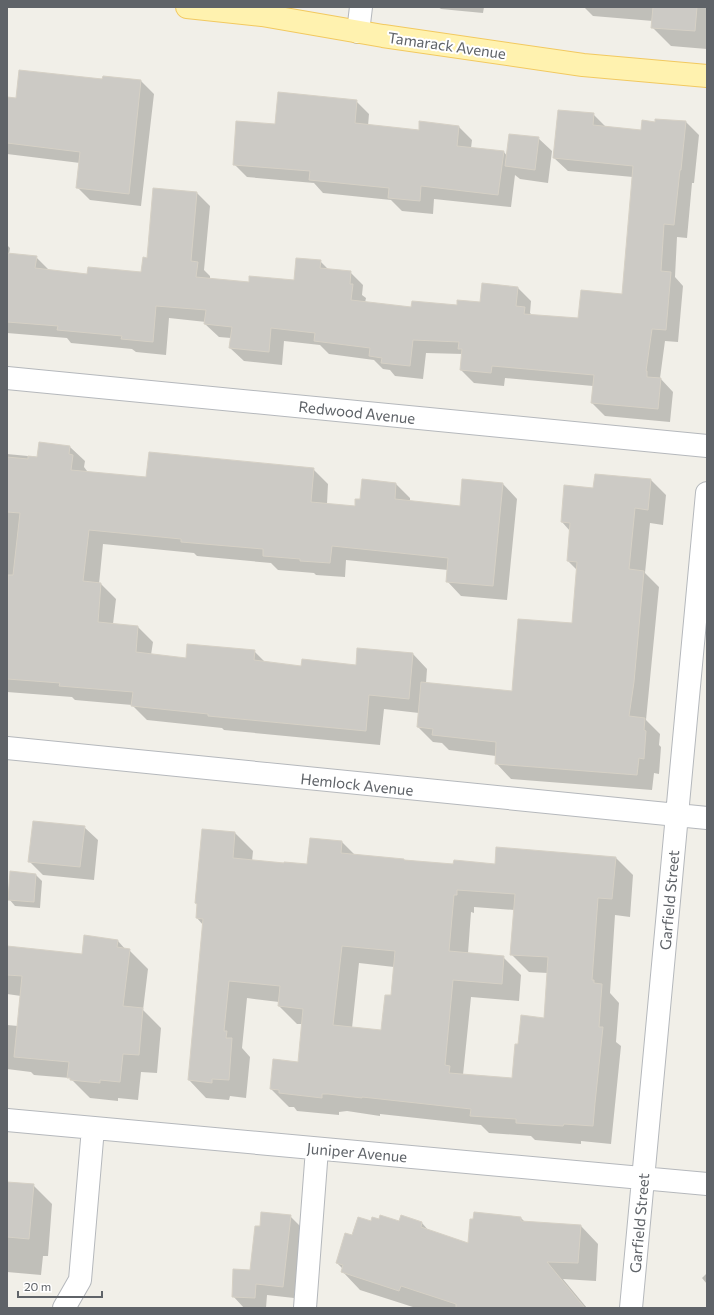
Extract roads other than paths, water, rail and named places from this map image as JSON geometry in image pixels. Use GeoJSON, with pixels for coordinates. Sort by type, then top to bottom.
{"type":"FeatureCollection","features":[{"type":"Feature","properties":{"kind":"main road","name":"Tamarack Avenue"},"geometry":{"type":"LineString","coordinates":[[187,7],[245,10],[262,15],[358,32],[583,65],[707,76]]}},
{"type":"Feature","properties":{"kind":"street"},"geometry":{"type":"LineString","coordinates":[[358,32],[361,7]]}},
{"type":"Feature","properties":{"kind":"street","name":"Redwood Avenue"},"geometry":{"type":"LineString","coordinates":[[7,378],[707,446]]}},
{"type":"Feature","properties":{"kind":"street","name":"Garfield Street"},"geometry":{"type":"LineString","coordinates":[[631,1308],[707,493]]}},
{"type":"Feature","properties":{"kind":"street","name":"Hemlock Avenue"},"geometry":{"type":"LineString","coordinates":[[7,748],[707,818]]}},
{"type":"Feature","properties":{"kind":"street","name":"Juniper Avenue"},"geometry":{"type":"LineString","coordinates":[[7,1120],[707,1184]]}},
{"type":"Feature","properties":{"kind":"street"},"geometry":{"type":"LineString","coordinates":[[64,1308],[80,1280],[92,1128]]}},
{"type":"Feature","properties":{"kind":"street"},"geometry":{"type":"LineString","coordinates":[[305,1308],[316,1149]]}}]}
